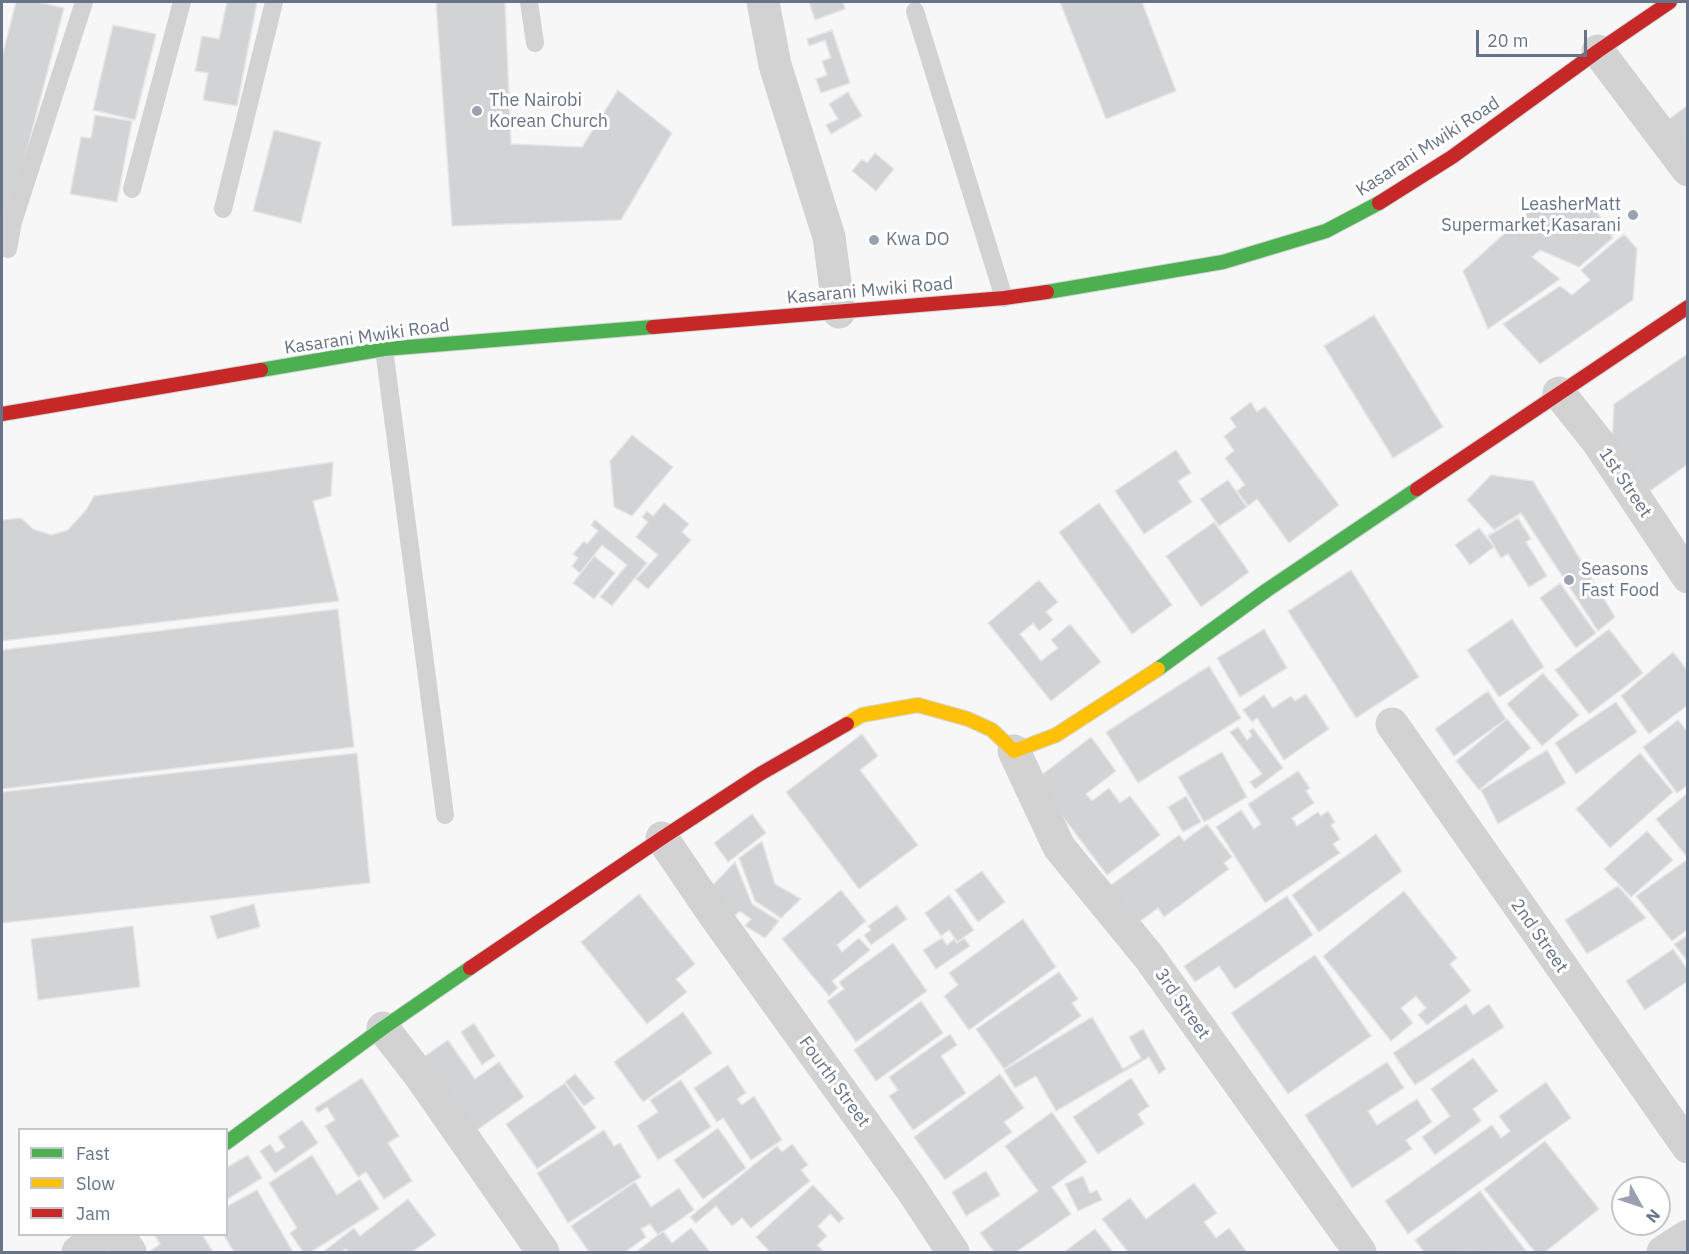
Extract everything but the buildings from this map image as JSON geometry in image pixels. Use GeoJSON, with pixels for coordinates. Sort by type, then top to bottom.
{"type":"FeatureCollection","features":[{"type":"Feature","properties":{"kind":"main road","name":"Kasarani Mwiki Road"},"geometry":{"type":"LineString","coordinates":[[2,414],[384,349],[1004,298],[1072,289],[1223,262],[1326,231],[1393,196],[1452,157],[1670,2]]}},
{"type":"Feature","properties":{"kind":"main road"},"geometry":{"type":"LineString","coordinates":[[228,1142],[383,1028],[662,838],[760,774],[862,715],[918,705],[968,719],[992,730],[1014,751],[1056,735],[1163,666],[1267,590],[1688,307]]}},
{"type":"Feature","properties":{"kind":"street"},"geometry":{"type":"LineString","coordinates":[[763,2],[775,65],[829,237],[839,312]]}},
{"type":"Feature","properties":{"kind":"street"},"geometry":{"type":"LineString","coordinates":[[1598,51],[1688,170]]}},
{"type":"Feature","properties":{"kind":"street","name":"1st Street"},"geometry":{"type":"LineString","coordinates":[[1559,393],[1598,442],[1688,577]]}},
{"type":"Feature","properties":{"kind":"street","name":"2nd Street"},"geometry":{"type":"LineString","coordinates":[[1392,724],[1688,1147]]}},
{"type":"Feature","properties":{"kind":"street","name":"3rd Street"},"geometry":{"type":"LineString","coordinates":[[1014,751],[1059,847],[1149,957],[1360,1252]]}},
{"type":"Feature","properties":{"kind":"street","name":"Fourth Street"},"geometry":{"type":"LineString","coordinates":[[662,838],[713,913],[910,1187],[953,1252]]}},
{"type":"Feature","properties":{"kind":"street"},"geometry":{"type":"LineString","coordinates":[[383,1028],[421,1077],[543,1252]]}},
{"type":"Feature","properties":{"kind":"street"},"geometry":{"type":"LineString","coordinates":[[78,1252],[100,1236]]}},
{"type":"Feature","properties":{"kind":"street"},"geometry":{"type":"LineString","coordinates":[[119,1236],[130,1252]]}},
{"type":"Feature","properties":{"kind":"street"},"geometry":{"type":"LineString","coordinates":[[1663,1252],[1688,1236]]}},
{"type":"Feature","properties":{"kind":"lane"},"geometry":{"type":"LineString","coordinates":[[2,245],[8,249],[14,222],[84,2]]}},
{"type":"Feature","properties":{"kind":"lane"},"geometry":{"type":"LineString","coordinates":[[132,189],[182,2]]}},
{"type":"Feature","properties":{"kind":"lane"},"geometry":{"type":"LineString","coordinates":[[223,209],[274,2]]}},
{"type":"Feature","properties":{"kind":"lane"},"geometry":{"type":"LineString","coordinates":[[529,2],[535,43]]}},
{"type":"Feature","properties":{"kind":"lane"},"geometry":{"type":"LineString","coordinates":[[915,11],[1004,298]]}},
{"type":"Feature","properties":{"kind":"lane"},"geometry":{"type":"LineString","coordinates":[[384,349],[445,815]]}},
{"type":"Feature","properties":{"kind":"traffic: fast"},"geometry":{"type":"LineString","coordinates":[[1047,292],[1223,262],[1326,231],[1379,203]]}},
{"type":"Feature","properties":{"kind":"traffic: fast"},"geometry":{"type":"LineString","coordinates":[[261,370],[384,349],[653,327]]}},
{"type":"Feature","properties":{"kind":"traffic: fast"},"geometry":{"type":"LineString","coordinates":[[1158,669],[1267,590],[1417,489]]}},
{"type":"Feature","properties":{"kind":"traffic: fast"},"geometry":{"type":"LineString","coordinates":[[228,1142],[383,1028],[470,968]]}},
{"type":"Feature","properties":{"kind":"traffic: slow"},"geometry":{"type":"LineString","coordinates":[[847,724],[862,715],[918,705],[968,719],[992,730],[1014,751],[1056,735],[1158,669]]}},
{"type":"Feature","properties":{"kind":"traffic: jam"},"geometry":{"type":"LineString","coordinates":[[1379,203],[1452,157],[1670,2]]}},
{"type":"Feature","properties":{"kind":"traffic: jam"},"geometry":{"type":"LineString","coordinates":[[653,327],[1004,298],[1047,292]]}},
{"type":"Feature","properties":{"kind":"traffic: jam"},"geometry":{"type":"LineString","coordinates":[[1417,489],[1688,307]]}},
{"type":"Feature","properties":{"kind":"traffic: jam"},"geometry":{"type":"LineString","coordinates":[[2,414],[261,370]]}},
{"type":"Feature","properties":{"kind":"traffic: jam"},"geometry":{"type":"LineString","coordinates":[[470,968],[760,774],[847,724]]}},
{"type":"Feature","properties":{"kind":"place","name":"The Nairobi Korean Church"},"geometry":{"type":"Point","coordinates":[477,111]}},
{"type":"Feature","properties":{"kind":"place","name":"LeasherMatt Supermarket,Kasarani"},"geometry":{"type":"Point","coordinates":[1633,215]}},
{"type":"Feature","properties":{"kind":"place","name":"Kwa DO"},"geometry":{"type":"Point","coordinates":[874,240]}},
{"type":"Feature","properties":{"kind":"place","name":"Seasons Fast Food"},"geometry":{"type":"Point","coordinates":[1569,580]}}]}
